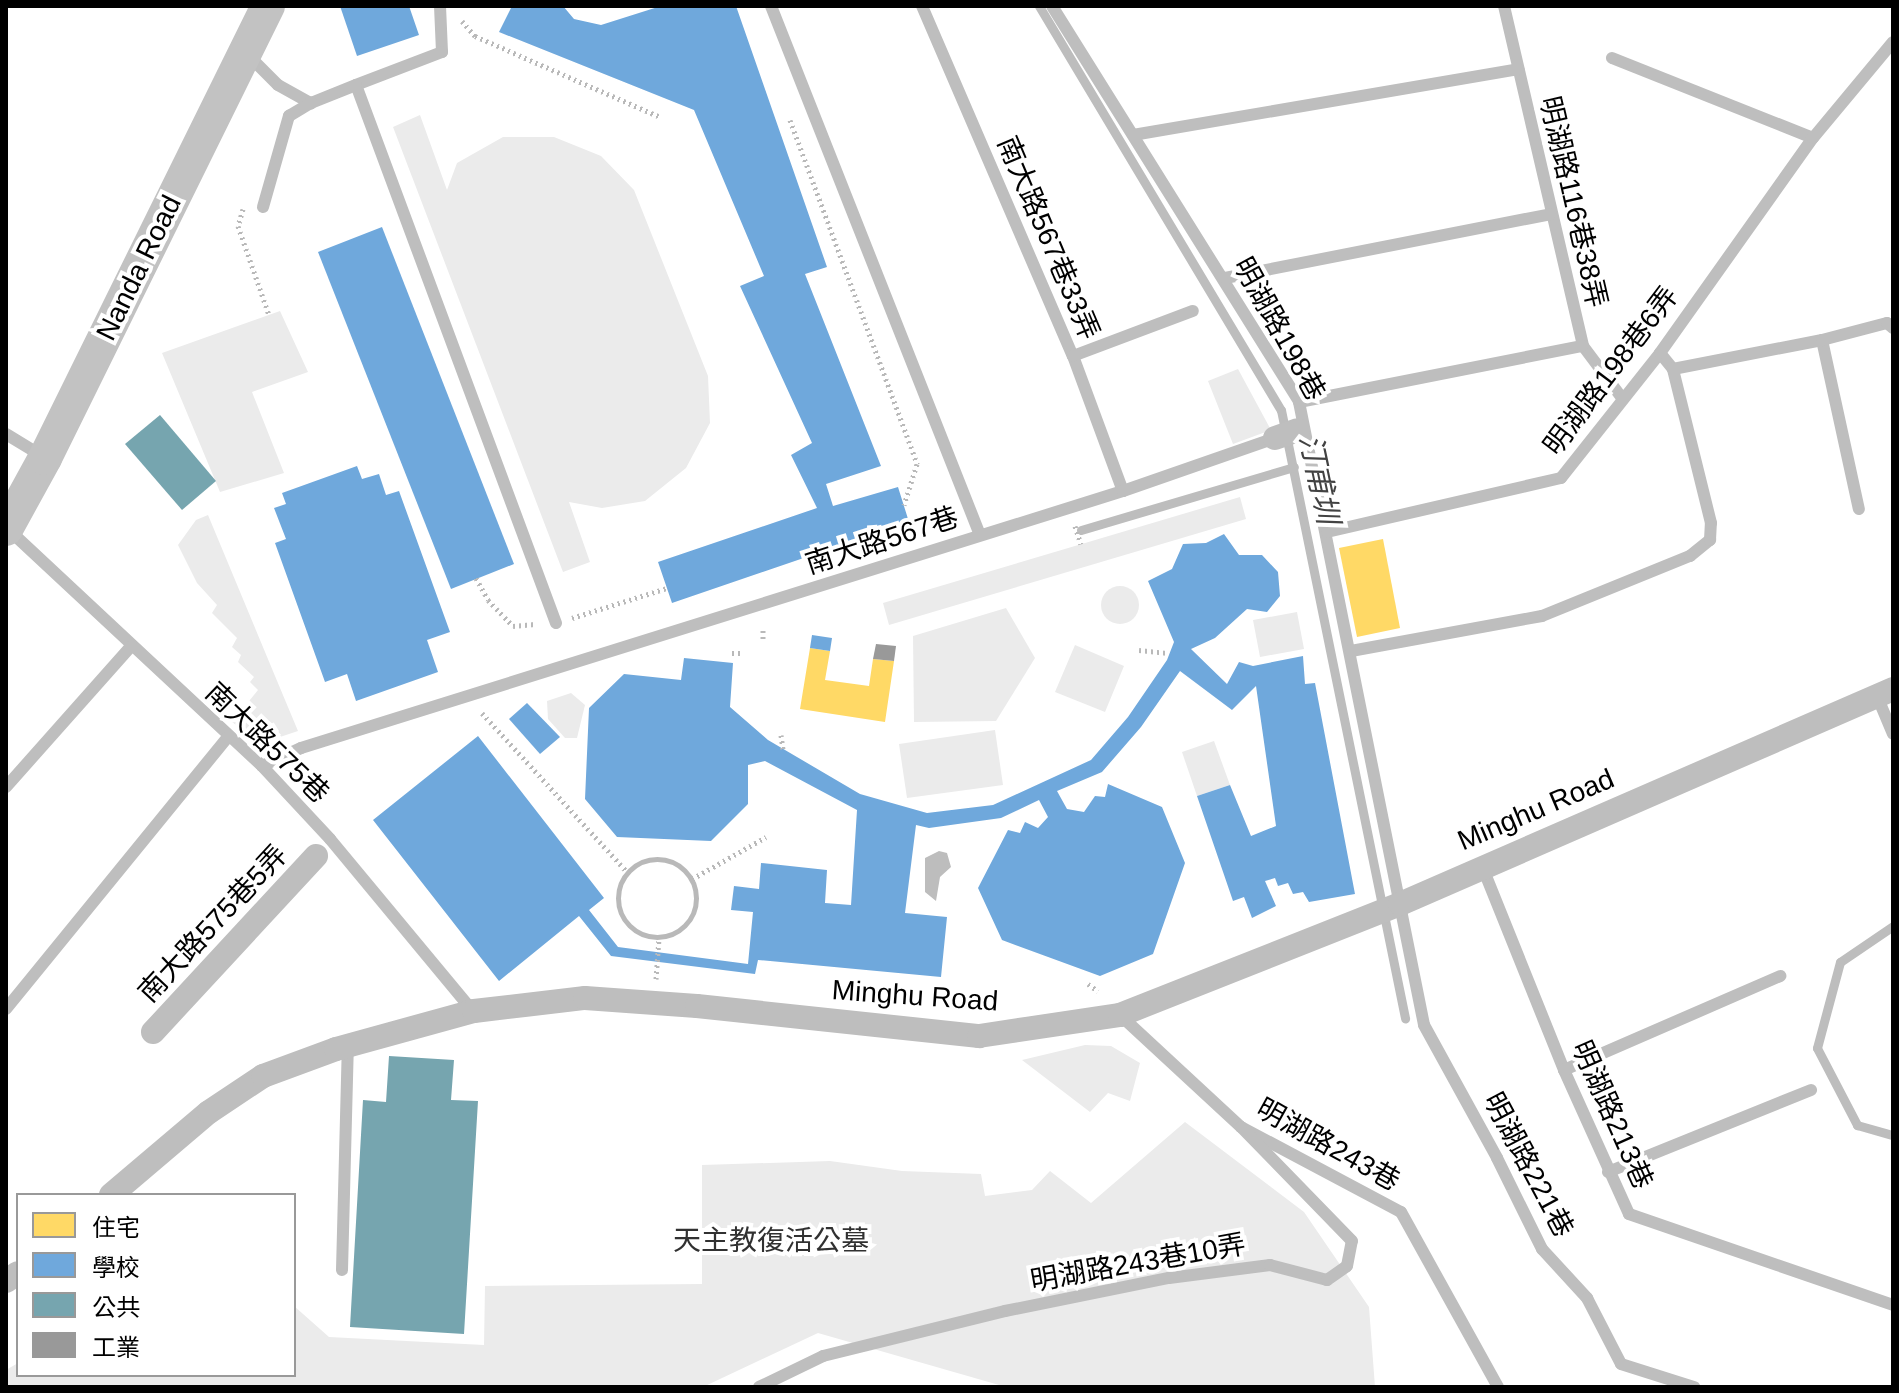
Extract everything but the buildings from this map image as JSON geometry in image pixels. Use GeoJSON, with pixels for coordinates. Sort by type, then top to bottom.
{"type":"FeatureCollection","features":[{"type":"Feature","properties":{"kind":"main road","name":"Nanda Road"},"geometry":{"type":"LineString","coordinates":[[6,528],[45,458],[268,6]]}},
{"type":"Feature","properties":{"kind":"street"},"geometry":{"type":"LineString","coordinates":[[1275,438],[1298,430]]}},
{"type":"Feature","properties":{"kind":"street","name":"Minghu Road"},"geometry":{"type":"LineString","coordinates":[[113,1193],[209,1112],[263,1076],[348,1046],[474,1011],[585,998],[979,1036],[1120,1015],[1400,904],[1885,692]]}},
{"type":"Feature","properties":{"kind":"street","name":"南大路575巷5弄"},"geometry":{"type":"LineString","coordinates":[[153,1032],[316,856]]}},
{"type":"Feature","properties":{"kind":"lane"},"geometry":{"type":"LineString","coordinates":[[263,207],[289,116],[311,103],[442,52],[440,6]]}},
{"type":"Feature","properties":{"kind":"lane","name":"南大路567巷"},"geometry":{"type":"LineString","coordinates":[[262,766],[301,748],[980,535],[772,8],[786,6]]}},
{"type":"Feature","properties":{"kind":"lane","name":"南大路567巷33弄"},"geometry":{"type":"LineString","coordinates":[[922,6],[1073,356],[1123,491]]}},
{"type":"Feature","properties":{"kind":"lane","name":"明湖路198巷"},"geometry":{"type":"LineString","coordinates":[[1052,6],[1225,278],[1299,402],[1400,904]]}},
{"type":"Feature","properties":{"kind":"lane","name":"明湖路116巷38弄"},"geometry":{"type":"LineString","coordinates":[[1504,6],[1583,346],[1622,398]]}},
{"type":"Feature","properties":{"kind":"lane","name":"明湖路198巷6弄"},"geometry":{"type":"LineString","coordinates":[[1327,532],[1561,478],[1660,353],[1813,138],[1892,46]]}},
{"type":"Feature","properties":{"kind":"lane"},"geometry":{"type":"LineString","coordinates":[[245,52],[278,85],[311,103]]}},
{"type":"Feature","properties":{"kind":"lane"},"geometry":{"type":"LineString","coordinates":[[1612,58],[1813,138]]}},
{"type":"Feature","properties":{"kind":"lane"},"geometry":{"type":"LineString","coordinates":[[1133,135],[1518,69]]}},
{"type":"Feature","properties":{"kind":"lane"},"geometry":{"type":"LineString","coordinates":[[356,85],[556,623]]}},
{"type":"Feature","properties":{"kind":"lane"},"geometry":{"type":"LineString","coordinates":[[1225,278],[1550,214]]}},
{"type":"Feature","properties":{"kind":"lane"},"geometry":{"type":"LineString","coordinates":[[1073,356],[1193,311]]}},
{"type":"Feature","properties":{"kind":"lane"},"geometry":{"type":"LineString","coordinates":[[1673,369],[1822,340],[1887,323],[1893,328]]}},
{"type":"Feature","properties":{"kind":"lane"},"geometry":{"type":"LineString","coordinates":[[1822,340],[1859,509]]}},
{"type":"Feature","properties":{"kind":"lane"},"geometry":{"type":"LineString","coordinates":[[1299,402],[1583,346]]}},
{"type":"Feature","properties":{"kind":"lane"},"geometry":{"type":"LineString","coordinates":[[1351,651],[1542,616],[1690,556],[1710,540],[1711,523],[1673,369],[1660,353]]}},
{"type":"Feature","properties":{"kind":"lane"},"geometry":{"type":"LineString","coordinates":[[6,434],[45,458]]}},
{"type":"Feature","properties":{"kind":"lane"},"geometry":{"type":"LineString","coordinates":[[980,535],[1123,491],[1275,438]]}},
{"type":"Feature","properties":{"kind":"lane","name":"南大路575巷"},"geometry":{"type":"LineString","coordinates":[[6,528],[262,766],[330,839],[474,1011]]}},
{"type":"Feature","properties":{"kind":"lane"},"geometry":{"type":"LineString","coordinates":[[6,787],[131,646]]}},
{"type":"Feature","properties":{"kind":"lane"},"geometry":{"type":"LineString","coordinates":[[1885,692],[1893,734]]}},
{"type":"Feature","properties":{"kind":"lane"},"geometry":{"type":"LineString","coordinates":[[6,1009],[228,737]]}},
{"type":"Feature","properties":{"kind":"lane","name":"明湖路213巷"},"geometry":{"type":"LineString","coordinates":[[1482,866],[1564,1070],[1629,1214],[1893,1305]]}},
{"type":"Feature","properties":{"kind":"lane","name":"明湖路221巷"},"geometry":{"type":"LineString","coordinates":[[1400,904],[1424,1025],[1497,1158],[1542,1249],[1587,1298],[1621,1364],[1694,1387]]}},
{"type":"Feature","properties":{"kind":"lane"},"geometry":{"type":"LineString","coordinates":[[1564,1070],[1780,976]]}},
{"type":"Feature","properties":{"kind":"lane","name":"明湖路243巷"},"geometry":{"type":"LineString","coordinates":[[1120,1015],[1241,1127],[1401,1212],[1498,1387]]}},
{"type":"Feature","properties":{"kind":"lane"},"geometry":{"type":"LineString","coordinates":[[342,1270],[348,1046]]}},
{"type":"Feature","properties":{"kind":"lane"},"geometry":{"type":"LineString","coordinates":[[1608,1172],[1811,1090]]}},
{"type":"Feature","properties":{"kind":"lane","name":"明湖路243巷10弄"},"geometry":{"type":"LineString","coordinates":[[759,1387],[823,1356],[1005,1311],[1169,1278],[1270,1265],[1327,1280],[1347,1266],[1352,1241],[1241,1127]]}},
{"type":"Feature","properties":{"kind":"path"},"geometry":{"type":"LineString","coordinates":[[457,16],[475,36],[660,117]]}},
{"type":"Feature","properties":{"kind":"path"},"geometry":{"type":"LineString","coordinates":[[787,110],[917,464],[904,505]]}},
{"type":"Feature","properties":{"kind":"path"},"geometry":{"type":"LineString","coordinates":[[1077,535],[1081,544]]}},
{"type":"Feature","properties":{"kind":"path"},"geometry":{"type":"LineString","coordinates":[[763,630],[763,642]]}},
{"type":"Feature","properties":{"kind":"path"},"geometry":{"type":"LineString","coordinates":[[1139,650],[1169,653]]}},
{"type":"Feature","properties":{"kind":"path"},"geometry":{"type":"LineString","coordinates":[[732,653],[740,653]]}},
{"type":"Feature","properties":{"kind":"path"},"geometry":{"type":"LineString","coordinates":[[471,696],[627,872]]}},
{"type":"Feature","properties":{"kind":"path"},"geometry":{"type":"LineString","coordinates":[[781,735],[783,749]]}},
{"type":"Feature","properties":{"kind":"path"},"geometry":{"type":"LineString","coordinates":[[692,879],[766,837]]}},
{"type":"Feature","properties":{"kind":"path"},"geometry":{"type":"LineString","coordinates":[[661,859],[673,862],[692,879],[696,904],[692,917],[683,928],[659,938],[633,929],[624,919],[617,895],[627,872],[637,864],[661,859]]}},
{"type":"Feature","properties":{"kind":"path"},"geometry":{"type":"LineString","coordinates":[[657,1003],[659,938]]}},
{"type":"Feature","properties":{"kind":"green space"},"geometry":{"type":"Polygon","coordinates":[[[420,115],[447,190],[457,163],[503,137],[554,137],[601,156],[634,190],[708,376],[710,423],[686,468],[645,501],[602,508],[569,502],[590,562],[563,572],[393,127],[420,115]]]}},
{"type":"Feature","properties":{"kind":"green space"},"geometry":{"type":"Polygon","coordinates":[[[280,311],[308,372],[252,392],[284,473],[220,492],[162,353],[280,311]]]}},
{"type":"Feature","properties":{"kind":"green space"},"geometry":{"type":"Polygon","coordinates":[[[1238,369],[1271,430],[1233,444],[1208,381],[1238,369]]]}},
{"type":"Feature","properties":{"kind":"green space"},"geometry":{"type":"Polygon","coordinates":[[[1240,497],[1246,519],[889,625],[883,603],[1240,497]]]}},
{"type":"Feature","properties":{"kind":"green space"},"geometry":{"type":"Polygon","coordinates":[[[208,515],[298,731],[274,739],[247,733],[232,722],[258,690],[250,682],[254,677],[238,662],[241,655],[232,647],[237,638],[212,613],[217,605],[197,583],[178,545],[196,520],[208,515]]]}},
{"type":"Feature","properties":{"kind":"green space"},"geometry":{"type":"Polygon","coordinates":[[[1120,586],[1133,592],[1139,605],[1133,618],[1120,624],[1107,618],[1101,605],[1107,592],[1120,586]]]}},
{"type":"Feature","properties":{"kind":"green space"},"geometry":{"type":"Polygon","coordinates":[[[1006,608],[1035,658],[996,721],[914,722],[913,636],[1006,608]]]}},
{"type":"Feature","properties":{"kind":"green space"},"geometry":{"type":"Polygon","coordinates":[[[1297,612],[1304,649],[1260,657],[1253,620],[1297,612]]]}},
{"type":"Feature","properties":{"kind":"green space"},"geometry":{"type":"Polygon","coordinates":[[[1075,645],[1124,666],[1105,712],[1055,692],[1075,645]]]}},
{"type":"Feature","properties":{"kind":"green space"},"geometry":{"type":"Polygon","coordinates":[[[571,693],[585,705],[577,738],[565,738],[548,719],[547,701],[571,693]]]}},
{"type":"Feature","properties":{"kind":"green space"},"geometry":{"type":"Polygon","coordinates":[[[995,730],[1003,785],[907,798],[899,744],[995,730]]]}},
{"type":"Feature","properties":{"kind":"green space"},"geometry":{"type":"Polygon","coordinates":[[[1214,741],[1230,785],[1197,796],[1182,752],[1214,741]]]}},
{"type":"Feature","properties":{"kind":"green space"},"geometry":{"type":"Polygon","coordinates":[[[1085,1045],[1111,1046],[1140,1063],[1130,1101],[1108,1093],[1090,1112],[1022,1060],[1085,1045]]]}},
{"type":"Feature","properties":{"kind":"green space","name":"天主教復活公墓"},"geometry":{"type":"Polygon","coordinates":[[[1185,1122],[1304,1212],[1369,1307],[1375,1387],[1006,1387],[818,1333],[703,1387],[6,1387],[6,1370],[16,1364],[16,1377],[296,1377],[296,1308],[329,1337],[484,1345],[485,1286],[702,1284],[702,1165],[830,1161],[902,1171],[981,1174],[985,1196],[1032,1190],[1050,1171],[1091,1203],[1185,1122]]]}},
{"type":"Feature","properties":{"kind":"shaded area"},"geometry":{"type":"Polygon","coordinates":[[[939,851],[947,853],[951,867],[940,877],[936,901],[925,892],[925,858],[939,851]]]}},
{"type":"Feature","properties":{"kind":"waterway","name":"汀甫圳"},"geometry":{"type":"LineString","coordinates":[[1039,6],[1281,410],[1405,1018]]}},
{"type":"Feature","properties":{"kind":"waterway"},"geometry":{"type":"LineString","coordinates":[[1081,530],[1294,467]]}},
{"type":"Feature","properties":{"kind":"waterway"},"geometry":{"type":"LineString","coordinates":[[1893,926],[1840,962],[1817,1048],[1857,1125],[1893,1135]]}}]}
